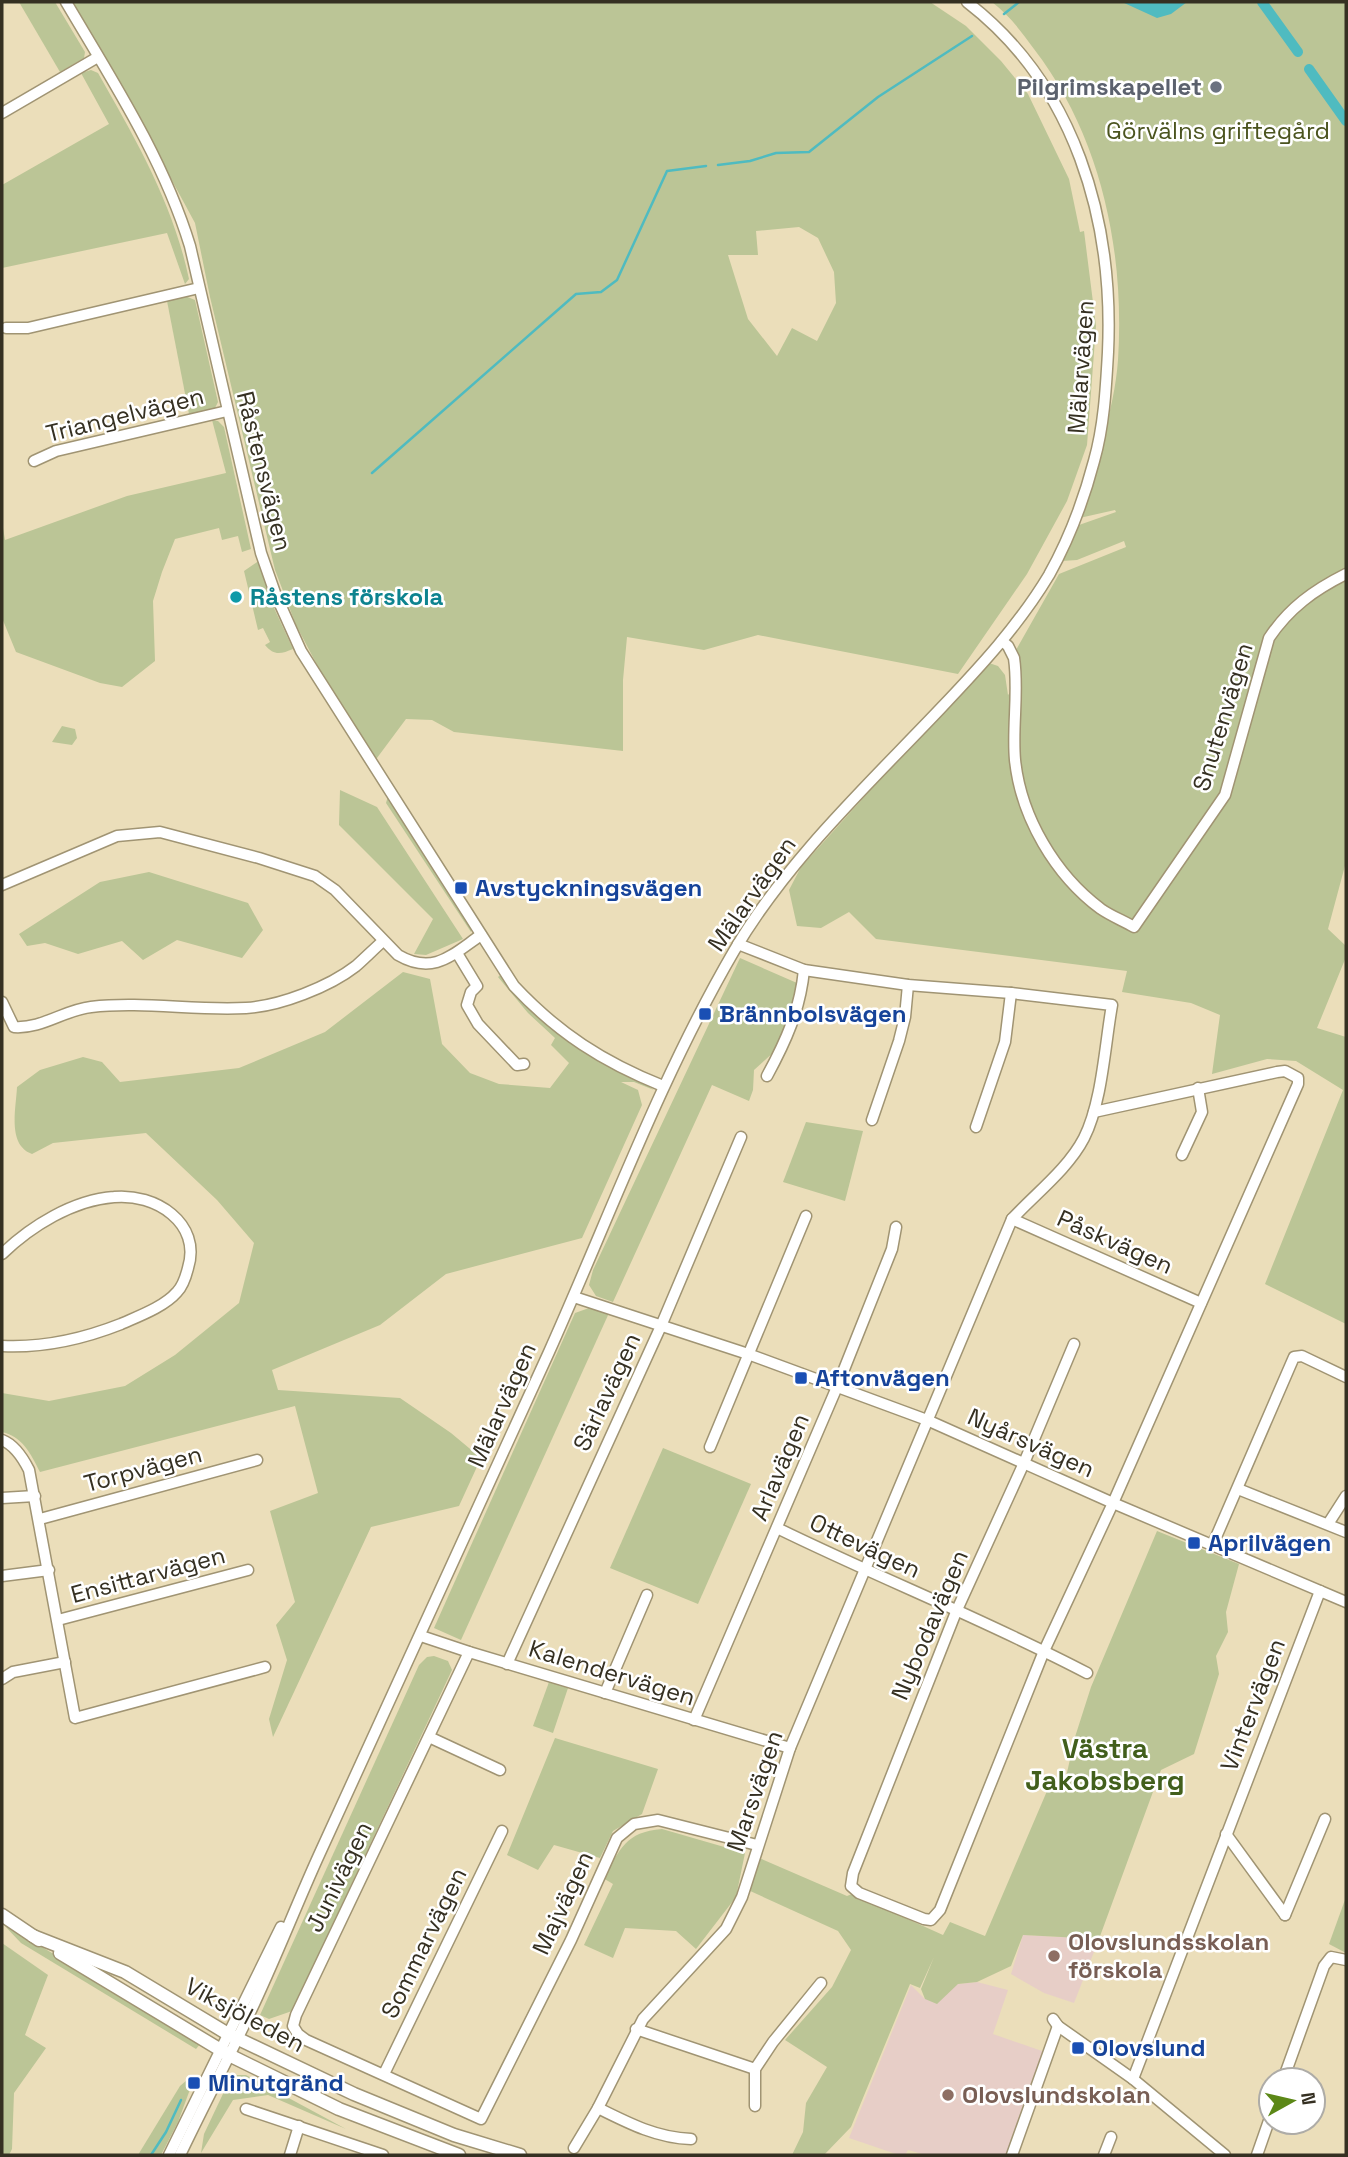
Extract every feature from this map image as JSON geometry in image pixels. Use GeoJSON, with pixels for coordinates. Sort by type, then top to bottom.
{"type":"FeatureCollection","features":[{"type":"Feature","properties":{"kind":"main road","name":"Viksjöleden"},"geometry":{"type":"LineString","coordinates":[[2,1915],[225,2053],[339,2109],[459,2155]]}},
{"type":"Feature","properties":{"kind":"main road","name":"Viksjöleden"},"geometry":{"type":"LineString","coordinates":[[33,1936],[125,1972],[233,2036],[397,2113],[454,2135],[520,2155]]}},
{"type":"Feature","properties":{"kind":"street","name":"Råstensvägen"},"geometry":{"type":"LineString","coordinates":[[66,2],[166,179],[187,235],[261,552],[275,593],[301,651],[514,986],[552,1024],[594,1053],[663,1086]]}},
{"type":"Feature","properties":{"kind":"street","name":"Mälarvägen"},"geometry":{"type":"LineString","coordinates":[[180,2155],[266,1954],[316,1863],[421,1636],[574,1297],[663,1086],[738,944],[809,848],[986,662],[1025,612],[1052,570],[1072,523],[1095,460],[1107,380],[1108,299],[1093,197],[1080,154],[1064,118],[1042,81],[1015,44],[990,19],[967,2]]}},
{"type":"Feature","properties":{"kind":"street"},"geometry":{"type":"LineString","coordinates":[[2,113],[98,57]]}},
{"type":"Feature","properties":{"kind":"street"},"geometry":{"type":"LineString","coordinates":[[6,328],[28,328],[200,288]]}},
{"type":"Feature","properties":{"kind":"street","name":"Triangelvägen"},"geometry":{"type":"LineString","coordinates":[[34,461],[56,451],[227,411]]}},
{"type":"Feature","properties":{"kind":"street","name":"Snutenvägen"},"geometry":{"type":"LineString","coordinates":[[1002,641],[1014,658],[1016,762],[1023,797],[1035,829],[1052,858],[1075,886],[1102,910],[1135,926],[1225,795],[1269,638],[1281,620],[1304,597],[1346,574]]}},
{"type":"Feature","properties":{"kind":"street"},"geometry":{"type":"LineString","coordinates":[[2,885],[117,836],[160,832],[315,876],[335,890],[398,955],[412,963],[442,961],[481,934]]}},
{"type":"Feature","properties":{"kind":"street"},"geometry":{"type":"LineString","coordinates":[[2,1002],[14,1027],[28,1028],[88,1008],[132,1005],[250,1008],[275,1003],[322,986],[355,967],[383,941]]}},
{"type":"Feature","properties":{"kind":"street"},"geometry":{"type":"LineString","coordinates":[[738,944],[804,970],[908,985],[1011,993],[1005,1042],[976,1127]]}},
{"type":"Feature","properties":{"kind":"street"},"geometry":{"type":"LineString","coordinates":[[457,953],[477,986],[471,992],[467,1005],[478,1024],[517,1065],[524,1064]]}},
{"type":"Feature","properties":{"kind":"street"},"geometry":{"type":"LineString","coordinates":[[766,1076],[792,1028],[802,993],[804,970]]}},
{"type":"Feature","properties":{"kind":"street"},"geometry":{"type":"LineString","coordinates":[[872,1120],[899,1041],[905,1017],[908,985]]}},
{"type":"Feature","properties":{"kind":"street","name":"Marsvägen"},"geometry":{"type":"LineString","coordinates":[[574,2148],[598,2108],[636,2029],[726,1929],[742,1897],[790,1748],[1012,1219],[1076,1150],[1094,1112],[1112,1005],[1011,993]]}},
{"type":"Feature","properties":{"kind":"street"},"geometry":{"type":"LineString","coordinates":[[1044,1651],[1114,1503],[1297,1088],[1298,1078],[1285,1071],[1094,1112]]}},
{"type":"Feature","properties":{"kind":"street"},"geometry":{"type":"LineString","coordinates":[[1182,1155],[1202,1112],[1198,1088]]}},
{"type":"Feature","properties":{"kind":"street","name":"Särlavägen"},"geometry":{"type":"LineString","coordinates":[[507,1664],[661,1326],[741,1137]]}},
{"type":"Feature","properties":{"kind":"street"},"geometry":{"type":"LineString","coordinates":[[2,1254],[14,1242],[47,1219],[84,1204],[114,1197],[143,1198],[164,1207],[179,1220],[188,1236],[192,1256],[178,1292],[157,1307],[95,1334],[58,1343],[2,1346]]}},
{"type":"Feature","properties":{"kind":"street"},"geometry":{"type":"LineString","coordinates":[[710,1447],[806,1216]]}},
{"type":"Feature","properties":{"kind":"street","name":"Påskvägen"},"geometry":{"type":"LineString","coordinates":[[1012,1219],[1201,1303]]}},
{"type":"Feature","properties":{"kind":"street","name":"Arlavägen"},"geometry":{"type":"LineString","coordinates":[[694,1720],[837,1387],[892,1249],[896,1227]]}},
{"type":"Feature","properties":{"kind":"street","name":"Nyårsvägen"},"geometry":{"type":"LineString","coordinates":[[574,1297],[748,1354],[927,1420],[1346,1602]]}},
{"type":"Feature","properties":{"kind":"street","name":"Nybodavägen"},"geometry":{"type":"LineString","coordinates":[[1044,1651],[940,1910],[931,1920],[859,1893],[851,1886],[853,1873],[956,1612],[1024,1463],[1074,1344]]}},
{"type":"Feature","properties":{"kind":"street"},"geometry":{"type":"LineString","coordinates":[[1213,1544],[1294,1357],[1302,1356],[1346,1377]]}},
{"type":"Feature","properties":{"kind":"street"},"geometry":{"type":"LineString","coordinates":[[2,1440],[8,1442],[21,1455],[29,1470],[75,1718],[265,1667]]}},
{"type":"Feature","properties":{"kind":"street","name":"Torpvägen"},"geometry":{"type":"LineString","coordinates":[[40,1519],[257,1460]]}},
{"type":"Feature","properties":{"kind":"street"},"geometry":{"type":"LineString","coordinates":[[1238,1489],[1346,1532]]}},
{"type":"Feature","properties":{"kind":"street"},"geometry":{"type":"LineString","coordinates":[[2,1498],[35,1496]]}},
{"type":"Feature","properties":{"kind":"street"},"geometry":{"type":"LineString","coordinates":[[1328,1524],[1346,1496]]}},
{"type":"Feature","properties":{"kind":"street","name":"Ottevägen"},"geometry":{"type":"LineString","coordinates":[[777,1528],[1087,1673]]}},
{"type":"Feature","properties":{"kind":"street"},"geometry":{"type":"LineString","coordinates":[[2,1576],[49,1570]]}},
{"type":"Feature","properties":{"kind":"street","name":"Ensittarvägen"},"geometry":{"type":"LineString","coordinates":[[58,1620],[248,1570]]}},
{"type":"Feature","properties":{"kind":"street","name":"Vintervägen"},"geometry":{"type":"LineString","coordinates":[[1133,2079],[1320,1591]]}},
{"type":"Feature","properties":{"kind":"street"},"geometry":{"type":"LineString","coordinates":[[605,1693],[647,1595]]}},
{"type":"Feature","properties":{"kind":"street","name":"Kalendervägen"},"geometry":{"type":"LineString","coordinates":[[421,1636],[790,1748]]}},
{"type":"Feature","properties":{"kind":"street","name":"Junivägen"},"geometry":{"type":"LineString","coordinates":[[384,2074],[298,2034],[293,2026],[468,1652]]}},
{"type":"Feature","properties":{"kind":"street"},"geometry":{"type":"LineString","coordinates":[[2,1679],[13,1672],[65,1662]]}},
{"type":"Feature","properties":{"kind":"street"},"geometry":{"type":"LineString","coordinates":[[429,1737],[500,1770]]}},
{"type":"Feature","properties":{"kind":"street"},"geometry":{"type":"LineString","coordinates":[[1226,1834],[1285,1915],[1325,1819]]}},
{"type":"Feature","properties":{"kind":"street","name":"Majvägen"},"geometry":{"type":"LineString","coordinates":[[384,2074],[481,2119],[571,1940],[617,1838],[634,1824],[658,1820],[757,1845]]}},
{"type":"Feature","properties":{"kind":"street","name":"Sommarvägen"},"geometry":{"type":"LineString","coordinates":[[384,2074],[502,1831]]}},
{"type":"Feature","properties":{"kind":"street"},"geometry":{"type":"LineString","coordinates":[[1288,2066],[1324,1966],[1331,1957],[1346,1959]]}},
{"type":"Feature","properties":{"kind":"street"},"geometry":{"type":"LineString","coordinates":[[755,2106],[755,2069],[773,2042],[821,1983]]}},
{"type":"Feature","properties":{"kind":"street"},"geometry":{"type":"LineString","coordinates":[[1012,2155],[1056,2022],[1133,2079],[1222,2154]]}},
{"type":"Feature","properties":{"kind":"street"},"geometry":{"type":"LineString","coordinates":[[636,2029],[755,2069]]}},
{"type":"Feature","properties":{"kind":"street","name":"Mälarvägen"},"geometry":{"type":"LineString","coordinates":[[169,2155],[225,2053]]}},
{"type":"Feature","properties":{"kind":"street"},"geometry":{"type":"LineString","coordinates":[[598,2108],[638,2128],[673,2139],[691,2140]]}},
{"type":"Feature","properties":{"kind":"street"},"geometry":{"type":"LineString","coordinates":[[246,2109],[383,2155]]}},
{"type":"Feature","properties":{"kind":"street"},"geometry":{"type":"LineString","coordinates":[[290,2155],[299,2126]]}},
{"type":"Feature","properties":{"kind":"street"},"geometry":{"type":"LineString","coordinates":[[1257,2155],[1264,2136]]}},
{"type":"Feature","properties":{"kind":"street"},"geometry":{"type":"LineString","coordinates":[[1104,2155],[1111,2137]]}},
{"type":"Feature","properties":{"kind":"shaded area","name":"Olovslundsskolan förskola"},"geometry":{"type":"Polygon","coordinates":[[[1023,1935],[1099,1939],[1074,2003],[1044,1993],[1011,1974],[1023,1935]]]}},
{"type":"Feature","properties":{"kind":"shaded area","name":"Olovslundskolan"},"geometry":{"type":"Polygon","coordinates":[[[977,1982],[1008,1990],[993,2034],[1045,2052],[1007,2155],[926,2155],[908,2150],[905,2155],[899,2155],[849,2138],[911,1985],[925,1999],[958,1984],[977,1982]]]}},
{"type":"Feature","properties":{"kind":"green space"},"geometry":{"type":"Polygon","coordinates":[[[19,2],[55,2],[85,52],[84,58],[60,72],[19,2]]]}},
{"type":"Feature","properties":{"kind":"green space"},"geometry":{"type":"Polygon","coordinates":[[[72,2],[930,2],[966,26],[1001,61],[1028,94],[1069,179],[1080,232],[1084,231],[1096,326],[1087,445],[1067,501],[1027,574],[958,674],[758,635],[704,650],[627,637],[623,680],[623,751],[454,732],[432,720],[406,719],[374,762],[296,625],[275,570],[195,223],[72,2]],[[799,227],[756,231],[758,255],[728,255],[748,319],[777,356],[792,328],[817,341],[836,303],[834,272],[818,238],[799,227]]]}},
{"type":"Feature","properties":{"kind":"green space","name":"Görvälns griftegård"},"geometry":{"type":"Polygon","coordinates":[[[992,2],[1346,2],[1346,862],[1328,929],[1346,946],[1346,957],[1317,1028],[1346,1037],[1346,1324],[1265,1284],[1343,1090],[1296,1061],[1267,1059],[1212,1074],[1220,1015],[1191,1003],[1122,992],[1127,971],[876,939],[849,912],[821,928],[797,926],[789,890],[801,867],[939,714],[989,663],[998,666],[1005,675],[1008,695],[1020,681],[1014,661],[1016,650],[1059,574],[1126,547],[1124,541],[1077,560],[1062,561],[1079,525],[1116,512],[1115,510],[1075,519],[1102,441],[1116,380],[1119,319],[1112,237],[1104,196],[1076,119],[1057,83],[1034,49],[992,2]]]}},
{"type":"Feature","properties":{"kind":"green space"},"geometry":{"type":"Polygon","coordinates":[[[91,70],[98,73],[163,198],[182,251],[189,279],[185,284],[167,233],[2,268],[2,185],[109,124],[81,73],[91,70]]]}},
{"type":"Feature","properties":{"kind":"green space"},"geometry":{"type":"Polygon","coordinates":[[[185,296],[195,300],[218,402],[215,408],[189,414],[167,301],[185,296]]]}},
{"type":"Feature","properties":{"kind":"green space"},"geometry":{"type":"Polygon","coordinates":[[[212,420],[218,421],[224,427],[251,549],[242,552],[238,536],[222,540],[219,528],[175,539],[153,601],[155,661],[122,687],[100,683],[16,652],[2,618],[2,522],[5,540],[127,496],[226,473],[212,420]]]}},
{"type":"Feature","properties":{"kind":"green space"},"geometry":{"type":"Polygon","coordinates":[[[260,560],[274,608],[293,649],[285,652],[278,653],[268,649],[265,645],[270,642],[263,628],[258,630],[244,571],[260,560]]]}},
{"type":"Feature","properties":{"kind":"green space"},"geometry":{"type":"Polygon","coordinates":[[[62,726],[75,729],[77,738],[72,745],[52,742],[62,726]]]}},
{"type":"Feature","properties":{"kind":"green space"},"geometry":{"type":"Polygon","coordinates":[[[340,790],[377,807],[463,939],[426,955],[414,954],[433,919],[339,825],[340,790]]]}},
{"type":"Feature","properties":{"kind":"green space"},"geometry":{"type":"Polygon","coordinates":[[[388,796],[471,925],[471,932],[386,803],[388,796]]]}},
{"type":"Feature","properties":{"kind":"green space"},"geometry":{"type":"Polygon","coordinates":[[[149,872],[248,903],[263,930],[242,958],[177,940],[143,960],[122,941],[78,954],[45,943],[27,946],[19,934],[100,882],[149,872]]]}},
{"type":"Feature","properties":{"kind":"green space"},"geometry":{"type":"Polygon","coordinates":[[[740,958],[797,983],[792,1008],[775,1051],[754,1070],[753,1090],[749,1101],[712,1085],[613,1302],[596,1296],[589,1285],[593,1270],[740,958]]]}},
{"type":"Feature","properties":{"kind":"green space"},"geometry":{"type":"Polygon","coordinates":[[[403,972],[430,979],[442,1044],[470,1073],[499,1084],[550,1088],[569,1063],[551,1045],[555,1038],[528,1013],[498,977],[503,973],[531,1008],[654,1090],[634,1082],[621,1082],[638,1090],[642,1105],[582,1238],[446,1274],[380,1325],[272,1370],[278,1390],[400,1398],[451,1433],[481,1458],[459,1506],[371,1527],[273,1737],[269,1719],[287,1660],[276,1625],[295,1602],[270,1511],[318,1493],[295,1406],[40,1472],[20,1442],[2,1432],[2,1393],[49,1401],[125,1386],[175,1355],[239,1303],[254,1243],[217,1200],[146,1133],[53,1143],[32,1154],[24,1149],[16,1135],[17,1087],[40,1070],[83,1057],[102,1062],[120,1082],[239,1068],[325,1032],[403,972]]]}},
{"type":"Feature","properties":{"kind":"green space"},"geometry":{"type":"Polygon","coordinates":[[[806,1122],[863,1131],[845,1201],[783,1182],[806,1122]]]}},
{"type":"Feature","properties":{"kind":"green space"},"geometry":{"type":"Polygon","coordinates":[[[589,1308],[609,1313],[461,1640],[434,1628],[575,1313],[589,1308]]]}},
{"type":"Feature","properties":{"kind":"green space"},"geometry":{"type":"Polygon","coordinates":[[[663,1448],[751,1484],[698,1604],[610,1568],[663,1448]]]}},
{"type":"Feature","properties":{"kind":"green space"},"geometry":{"type":"Polygon","coordinates":[[[1157,1531],[1239,1564],[1226,1612],[1228,1632],[1216,1656],[1219,1674],[1194,1754],[1161,1770],[1099,1939],[1023,1935],[1011,1966],[977,1982],[958,1984],[937,2004],[925,1999],[921,1989],[934,1957],[920,1988],[910,1984],[851,2127],[824,2155],[792,2155],[803,2132],[806,2103],[827,2067],[785,2040],[832,1987],[851,1950],[838,1931],[748,1890],[757,1857],[847,1896],[852,1894],[943,1935],[950,1922],[985,1936],[1047,1791],[1066,1777],[1091,1687],[1157,1531]]]}},
{"type":"Feature","properties":{"kind":"green space"},"geometry":{"type":"Polygon","coordinates":[[[434,1656],[448,1661],[452,1670],[292,2011],[269,2019],[260,2015],[419,1665],[427,1657],[434,1656]]]}},
{"type":"Feature","properties":{"kind":"green space"},"geometry":{"type":"Polygon","coordinates":[[[549,1682],[568,1688],[553,1733],[533,1726],[549,1682]]]}},
{"type":"Feature","properties":{"kind":"green space"},"geometry":{"type":"Polygon","coordinates":[[[555,1738],[658,1769],[642,1814],[613,1831],[600,1858],[554,1845],[538,1870],[507,1855],[555,1738]]]}},
{"type":"Feature","properties":{"kind":"green space"},"geometry":{"type":"Polygon","coordinates":[[[662,1829],[745,1853],[736,1897],[696,1949],[676,1931],[625,1928],[613,1958],[584,1945],[613,1884],[603,1878],[620,1851],[632,1838],[662,1829]]]}},
{"type":"Feature","properties":{"kind":"green space"},"geometry":{"type":"Polygon","coordinates":[[[1346,1897],[1346,1953],[1329,1944],[1346,1897]]]}},
{"type":"Feature","properties":{"kind":"green space"},"geometry":{"type":"Polygon","coordinates":[[[3,1924],[199,2040],[200,2044],[196,2049],[21,1943],[3,1924]]]}},
{"type":"Feature","properties":{"kind":"green space"},"geometry":{"type":"Polygon","coordinates":[[[2,1943],[48,1975],[25,2035],[46,2048],[14,2093],[12,2149],[9,2155],[2,2155],[2,1943]]]}},
{"type":"Feature","properties":{"kind":"green space"},"geometry":{"type":"Polygon","coordinates":[[[237,2075],[246,2075],[346,2129],[268,2095],[233,2100],[201,2153],[204,2134],[230,2079],[237,2075]]]}},
{"type":"Feature","properties":{"kind":"green space"},"geometry":{"type":"Polygon","coordinates":[[[187,2080],[192,2084],[178,2122],[161,2155],[138,2155],[180,2086],[187,2080]]]}},
{"type":"Feature","properties":{"kind":"water"},"geometry":{"type":"Polygon","coordinates":[[[1122,2],[1187,2],[1171,14],[1157,18],[1122,2]]]}},
{"type":"Feature","properties":{"kind":"waterway"},"geometry":{"type":"LineString","coordinates":[[1004,14],[1019,2]]}},
{"type":"Feature","properties":{"kind":"waterway"},"geometry":{"type":"LineString","coordinates":[[1262,2],[1298,52]]}},
{"type":"Feature","properties":{"kind":"waterway"},"geometry":{"type":"LineString","coordinates":[[718,165],[750,161],[776,153],[809,152],[878,97],[972,36]]}},
{"type":"Feature","properties":{"kind":"waterway"},"geometry":{"type":"LineString","coordinates":[[1309,69],[1346,121]]}},
{"type":"Feature","properties":{"kind":"waterway"},"geometry":{"type":"LineString","coordinates":[[372,473],[576,294],[601,292],[617,280],[667,171],[706,166]]}},
{"type":"Feature","properties":{"kind":"waterway"},"geometry":{"type":"LineString","coordinates":[[151,2155],[166,2132],[181,2100]]}},
{"type":"Feature","properties":{"kind":"place","name":"Pilgrimskapellet"},"geometry":{"type":"Point","coordinates":[1216,87]}},
{"type":"Feature","properties":{"kind":"place","name":"Råstens förskola"},"geometry":{"type":"Point","coordinates":[236,597]}},
{"type":"Feature","properties":{"kind":"place","name":"Avstyckningsvägen"},"geometry":{"type":"Point","coordinates":[461,888]}},
{"type":"Feature","properties":{"kind":"place","name":"Brännbolsvägen"},"geometry":{"type":"Point","coordinates":[705,1014]}},
{"type":"Feature","properties":{"kind":"place","name":"Aftonvägen"},"geometry":{"type":"Point","coordinates":[801,1378]}},
{"type":"Feature","properties":{"kind":"place","name":"Aprilvägen"},"geometry":{"type":"Point","coordinates":[1194,1543]}},
{"type":"Feature","properties":{"kind":"place","name":"Olovslundsskolan förskola"},"geometry":{"type":"Point","coordinates":[1054,1956]}},
{"type":"Feature","properties":{"kind":"place","name":"Olovslund"},"geometry":{"type":"Point","coordinates":[1078,2048]}},
{"type":"Feature","properties":{"kind":"place","name":"Minutgränd"},"geometry":{"type":"Point","coordinates":[194,2083]}},
{"type":"Feature","properties":{"kind":"place","name":"Olovslundskolan"},"geometry":{"type":"Point","coordinates":[948,2095]}},
{"type":"Feature","properties":{"kind":"district","name":"Västra Jakobsberg"},"geometry":{"type":"Point","coordinates":[1105,1764]}}]}
